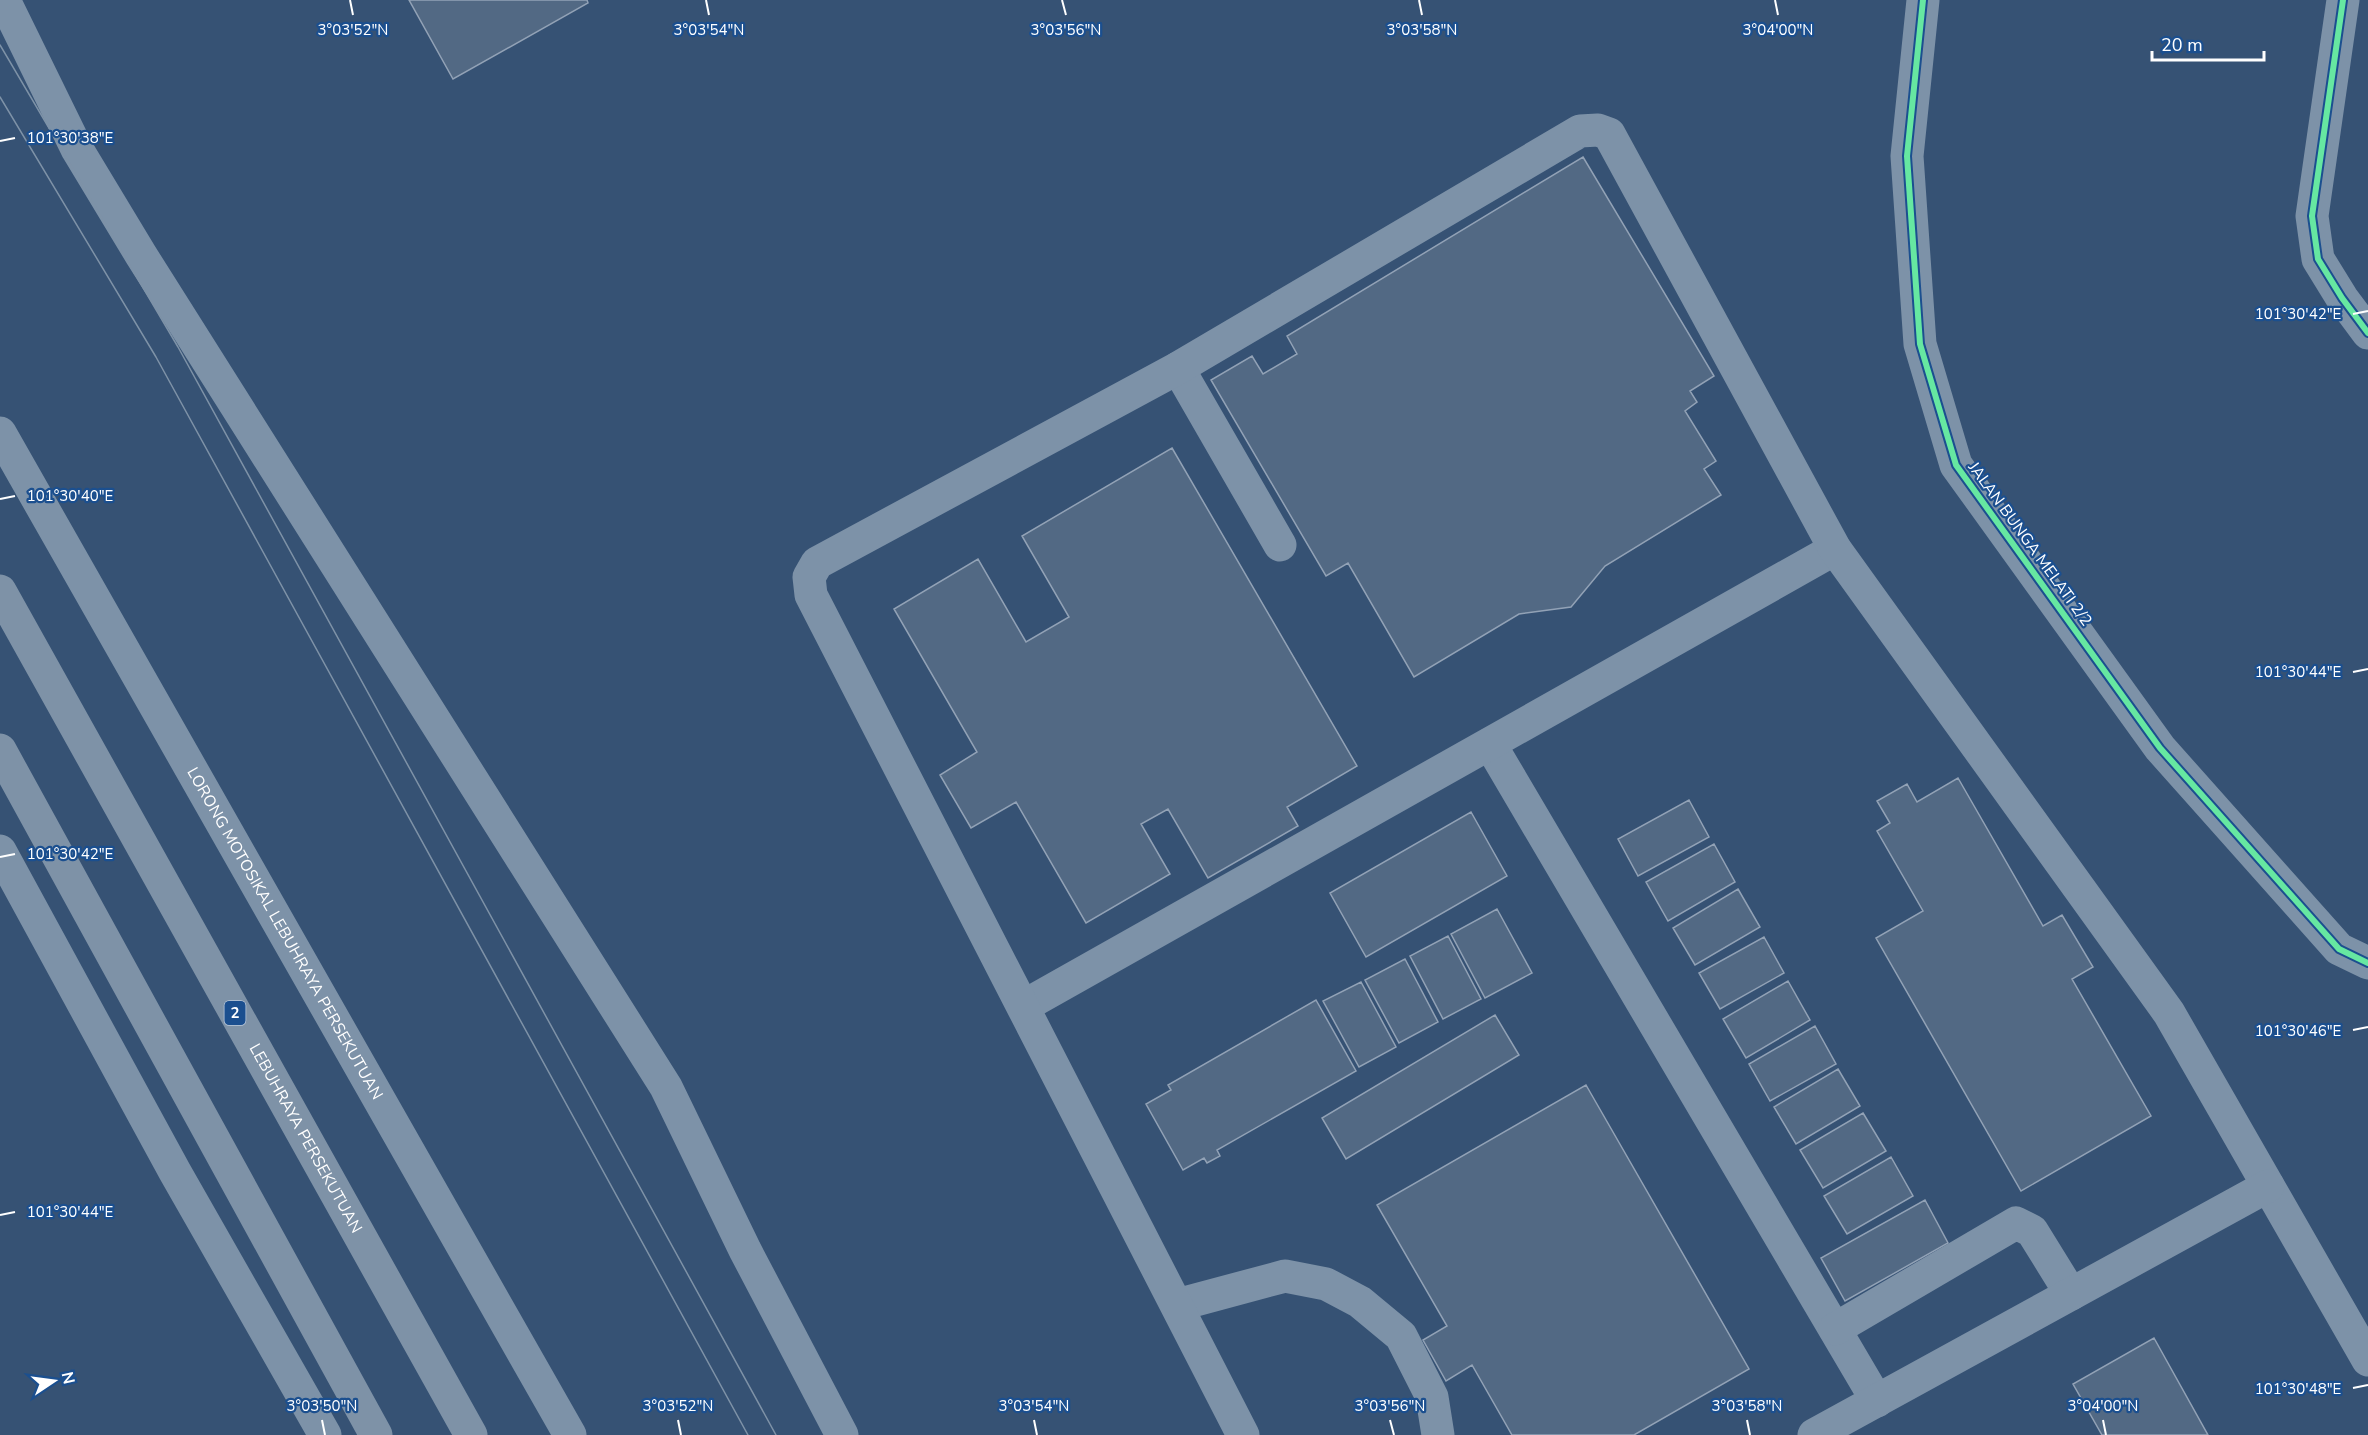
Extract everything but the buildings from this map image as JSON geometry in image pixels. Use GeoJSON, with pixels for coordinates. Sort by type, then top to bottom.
{"type":"FeatureCollection","features":[{"type":"Feature","properties":{"kind":"highway","name":"LEBUHRAYA PERSEKUTUAN"},"geometry":{"type":"LineString","coordinates":[[0,591],[471,1435]]}},
{"type":"Feature","properties":{"kind":"highway"},"geometry":{"type":"LineString","coordinates":[[0,750],[376,1435]]}},
{"type":"Feature","properties":{"kind":"street"},"geometry":{"type":"LineString","coordinates":[[4,0],[77,149],[141,255],[666,1087],[745,1250],[842,1435]]}},
{"type":"Feature","properties":{"kind":"street","name":"JALAN BUNGA MELATI 2/2"},"geometry":{"type":"LineString","coordinates":[[1923,0],[1907,156],[1920,344],[1956,465],[2160,748],[2338,949],[2368,963]]}},
{"type":"Feature","properties":{"kind":"street"},"geometry":{"type":"LineString","coordinates":[[2343,0],[2312,216],[2319,259],[2342,298],[2368,333]]}},
{"type":"Feature","properties":{"kind":"street"},"geometry":{"type":"LineString","coordinates":[[1244,1435],[811,595],[808,577],[817,563],[1178,368],[1580,131],[1598,130],[1609,134],[1834,549],[2169,1013],[2368,1360]]}},
{"type":"Feature","properties":{"kind":"street"},"geometry":{"type":"LineString","coordinates":[[1178,368],[1280,545]]}},
{"type":"Feature","properties":{"kind":"street","name":"LORONG MOTOSIKAL LEBUHRAYA PERSEKUTUAN"},"geometry":{"type":"LineString","coordinates":[[0,433],[570,1435]]}},
{"type":"Feature","properties":{"kind":"street"},"geometry":{"type":"LineString","coordinates":[[1024,1006],[1834,549]]}},
{"type":"Feature","properties":{"kind":"street"},"geometry":{"type":"LineString","coordinates":[[1490,744],[1877,1401]]}},
{"type":"Feature","properties":{"kind":"street"},"geometry":{"type":"LineString","coordinates":[[0,851],[175,1172],[325,1435]]}},
{"type":"Feature","properties":{"kind":"street"},"geometry":{"type":"LineString","coordinates":[[1815,1435],[2268,1185]]}},
{"type":"Feature","properties":{"kind":"street"},"geometry":{"type":"LineString","coordinates":[[1835,1329],[2016,1223],[2032,1231],[2071,1294]]}},
{"type":"Feature","properties":{"kind":"street"},"geometry":{"type":"LineString","coordinates":[[1177,1305],[1285,1276],[1326,1284],[1360,1302],[1401,1336],[1432,1397],[1438,1435]]}},
{"type":"Feature","properties":{"kind":"tram line"},"geometry":{"type":"LineString","coordinates":[[0,45],[178,347],[776,1435]]}},
{"type":"Feature","properties":{"kind":"tram line"},"geometry":{"type":"LineString","coordinates":[[0,97],[156,357],[748,1435]]}},
{"type":"Feature","properties":{"kind":"cycle path"},"geometry":{"type":"LineString","coordinates":[[1923,0],[1907,156],[1920,344],[1956,465],[2160,748],[2339,949],[2368,963]]}},
{"type":"Feature","properties":{"kind":"cycle path"},"geometry":{"type":"LineString","coordinates":[[2343,0],[2312,216],[2318,259],[2342,298],[2368,333]]}}]}
